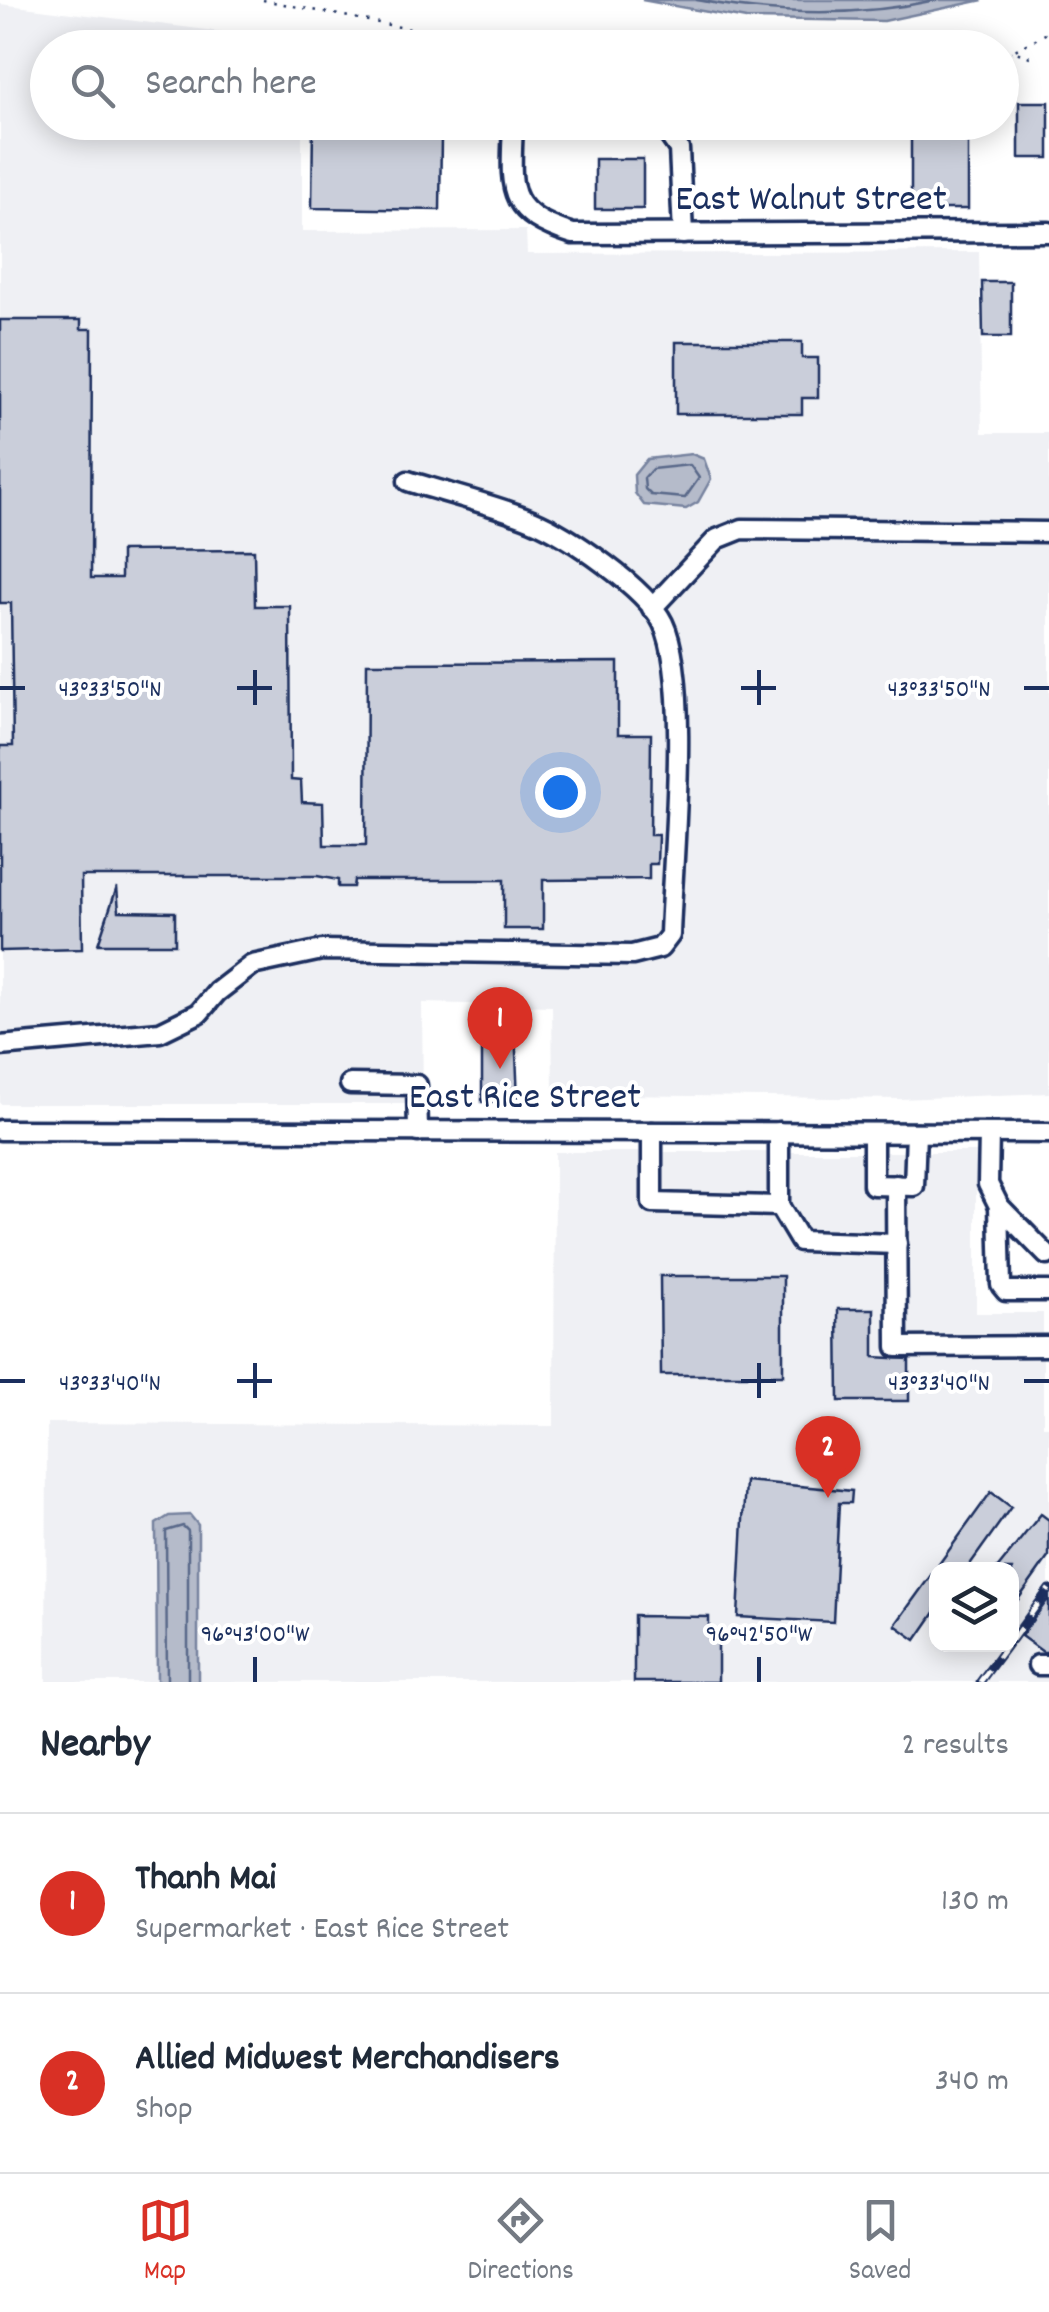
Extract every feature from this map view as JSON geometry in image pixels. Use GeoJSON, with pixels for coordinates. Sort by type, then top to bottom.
{"type":"FeatureCollection","features":[{"type":"Feature","properties":{"kind":"street","name":"East Walnut Street"},"geometry":{"type":"LineString","coordinates":[[514,140],[516,199],[536,223],[573,234],[1049,232]]}},
{"type":"Feature","properties":{"kind":"street"},"geometry":{"type":"LineString","coordinates":[[672,140],[679,150],[683,234]]}},
{"type":"Feature","properties":{"kind":"street"},"geometry":{"type":"LineString","coordinates":[[0,1046],[160,1032],[199,1013],[216,992],[252,965],[322,950],[632,956],[660,948],[670,935],[678,711],[673,662],[663,623],[652,608],[602,564],[534,521],[408,481]]}},
{"type":"Feature","properties":{"kind":"street"},"geometry":{"type":"LineString","coordinates":[[652,608],[717,539],[742,529],[1049,532]]}},
{"type":"Feature","properties":{"kind":"street"},"geometry":{"type":"LineString","coordinates":[[350,1084],[418,1085],[418,1132]]}},
{"type":"Feature","properties":{"kind":"street","name":"East Rice Street"},"geometry":{"type":"LineString","coordinates":[[0,1130],[1049,1133]]}},
{"type":"Feature","properties":{"kind":"street"},"geometry":{"type":"LineString","coordinates":[[652,1132],[652,1204],[779,1206]]}},
{"type":"Feature","properties":{"kind":"street"},"geometry":{"type":"LineString","coordinates":[[779,1132],[779,1206],[800,1241],[897,1244]]}},
{"type":"Feature","properties":{"kind":"street"},"geometry":{"type":"LineString","coordinates":[[873,1132],[873,1185],[896,1186],[914,1186],[916,1132]]}},
{"type":"Feature","properties":{"kind":"street"},"geometry":{"type":"LineString","coordinates":[[988,1133],[988,1184],[999,1206],[1047,1255]]}},
{"type":"Feature","properties":{"kind":"street"},"geometry":{"type":"LineString","coordinates":[[896,1186],[897,1347],[1049,1346]]}},
{"type":"Feature","properties":{"kind":"street"},"geometry":{"type":"LineString","coordinates":[[999,1206],[1003,1289],[1049,1291]]}},
{"type":"Feature","properties":{"kind":"path"},"geometry":{"type":"LineString","coordinates":[[263,0],[414,30]]}},
{"type":"Feature","properties":{"kind":"path"},"geometry":{"type":"LineString","coordinates":[[1019,48],[1049,32]]}},
{"type":"Feature","properties":{"kind":"path"},"geometry":{"type":"LineString","coordinates":[[1019,53],[1030,57]]}},
{"type":"Feature","properties":{"kind":"shaded area"},"geometry":{"type":"Polygon","coordinates":[[[0,4],[207,30],[30,30],[30,140],[302,140],[302,231],[526,230],[527,254],[979,252],[982,433],[1049,433],[1049,1093],[900,1099],[553,1094],[552,1006],[422,1003],[423,1104],[0,1104],[0,4]]]}},
{"type":"Feature","properties":{"kind":"shaded area"},"geometry":{"type":"Polygon","coordinates":[[[555,1152],[976,1152],[976,1313],[1043,1313],[1043,1426],[1049,1426],[1049,1682],[46,1682],[47,1423],[554,1426],[555,1152]]]}},
{"type":"Feature","properties":{"kind":"water"},"geometry":{"type":"Polygon","coordinates":[[[642,0],[983,0],[884,21],[746,19],[642,0]]]}},
{"type":"Feature","properties":{"kind":"water"},"geometry":{"type":"Polygon","coordinates":[[[692,454],[704,459],[711,479],[698,502],[686,509],[644,505],[635,493],[634,475],[647,459],[692,454]]]}},
{"type":"Feature","properties":{"kind":"water"},"geometry":{"type":"Polygon","coordinates":[[[190,1515],[198,1525],[198,1682],[157,1682],[156,1524],[169,1516],[190,1515]]]}},
{"type":"Feature","properties":{"kind":"building"},"geometry":{"type":"Polygon","coordinates":[[[1019,102],[1049,102],[1049,158],[1019,158],[1019,102]]]}},
{"type":"Feature","properties":{"kind":"building"},"geometry":{"type":"Polygon","coordinates":[[[313,140],[441,140],[440,210],[312,208],[313,140]]]}},
{"type":"Feature","properties":{"kind":"building"},"geometry":{"type":"Polygon","coordinates":[[[911,140],[968,140],[968,209],[911,209],[911,140]]]}},
{"type":"Feature","properties":{"kind":"building"},"geometry":{"type":"Polygon","coordinates":[[[595,159],[643,159],[643,209],[595,209],[595,159]]]}},
{"type":"Feature","properties":{"kind":"building"},"geometry":{"type":"Polygon","coordinates":[[[982,282],[1011,282],[1011,337],[983,337],[982,282]]]}},
{"type":"Feature","properties":{"kind":"building"},"geometry":{"type":"Polygon","coordinates":[[[0,320],[81,320],[81,329],[92,329],[91,578],[121,578],[121,551],[254,550],[255,606],[290,606],[291,780],[301,781],[302,802],[323,803],[324,845],[366,845],[367,663],[618,662],[618,734],[651,734],[650,835],[658,835],[657,864],[649,864],[649,879],[543,880],[543,929],[504,929],[504,880],[354,880],[353,887],[338,887],[338,880],[317,876],[81,876],[82,949],[0,951],[0,746],[13,746],[11,603],[0,603],[0,320]]]}},
{"type":"Feature","properties":{"kind":"building"},"geometry":{"type":"Polygon","coordinates":[[[676,342],[802,342],[802,358],[818,358],[818,398],[802,398],[802,414],[676,414],[676,342]]]}},
{"type":"Feature","properties":{"kind":"building"},"geometry":{"type":"Polygon","coordinates":[[[117,887],[119,911],[175,912],[175,944],[98,944],[117,887]]]}},
{"type":"Feature","properties":{"kind":"building"},"geometry":{"type":"Polygon","coordinates":[[[486,1028],[515,1028],[518,1102],[482,1102],[482,1037],[486,1036],[486,1028]]]}},
{"type":"Feature","properties":{"kind":"building"},"geometry":{"type":"Polygon","coordinates":[[[660,1276],[783,1276],[783,1375],[661,1375],[660,1276]]]}},
{"type":"Feature","properties":{"kind":"building"},"geometry":{"type":"Polygon","coordinates":[[[838,1309],[874,1309],[874,1357],[909,1359],[909,1401],[839,1401],[838,1309]]]}},
{"type":"Feature","properties":{"kind":"building"},"geometry":{"type":"Polygon","coordinates":[[[745,1481],[852,1491],[851,1503],[839,1503],[833,1622],[738,1617],[745,1481]]]}},
{"type":"Feature","properties":{"kind":"building"},"geometry":{"type":"Polygon","coordinates":[[[991,1492],[1011,1507],[972,1562],[940,1562],[991,1492]]]}},
{"type":"Feature","properties":{"kind":"building"},"geometry":{"type":"Polygon","coordinates":[[[1041,1514],[1049,1520],[1049,1556],[1019,1598],[1019,1562],[1002,1562],[1041,1514]]]}},
{"type":"Feature","properties":{"kind":"building"},"geometry":{"type":"Polygon","coordinates":[[[929,1578],[929,1621],[916,1640],[895,1625],[929,1578]]]}},
{"type":"Feature","properties":{"kind":"building"},"geometry":{"type":"Polygon","coordinates":[[[1049,1598],[1049,1652],[1043,1652],[1021,1636],[1049,1598]]]}},
{"type":"Feature","properties":{"kind":"building"},"geometry":{"type":"Polygon","coordinates":[[[634,1616],[709,1617],[709,1632],[718,1632],[718,1682],[634,1682],[634,1616]]]}},
{"type":"Feature","properties":{"kind":"railway"},"geometry":{"type":"LineString","coordinates":[[1019,1630],[1049,1589]]}},
{"type":"Feature","properties":{"kind":"railway"},"geometry":{"type":"LineString","coordinates":[[980,1682],[1002,1652]]}},
{"type":"Feature","properties":{"kind":"place","name":"Thanh Mai"},"geometry":{"type":"Point","coordinates":[500,1069]}},
{"type":"Feature","properties":{"kind":"place","name":"Allied Midwest Merchandisers"},"geometry":{"type":"Point","coordinates":[828,1498]}}]}
